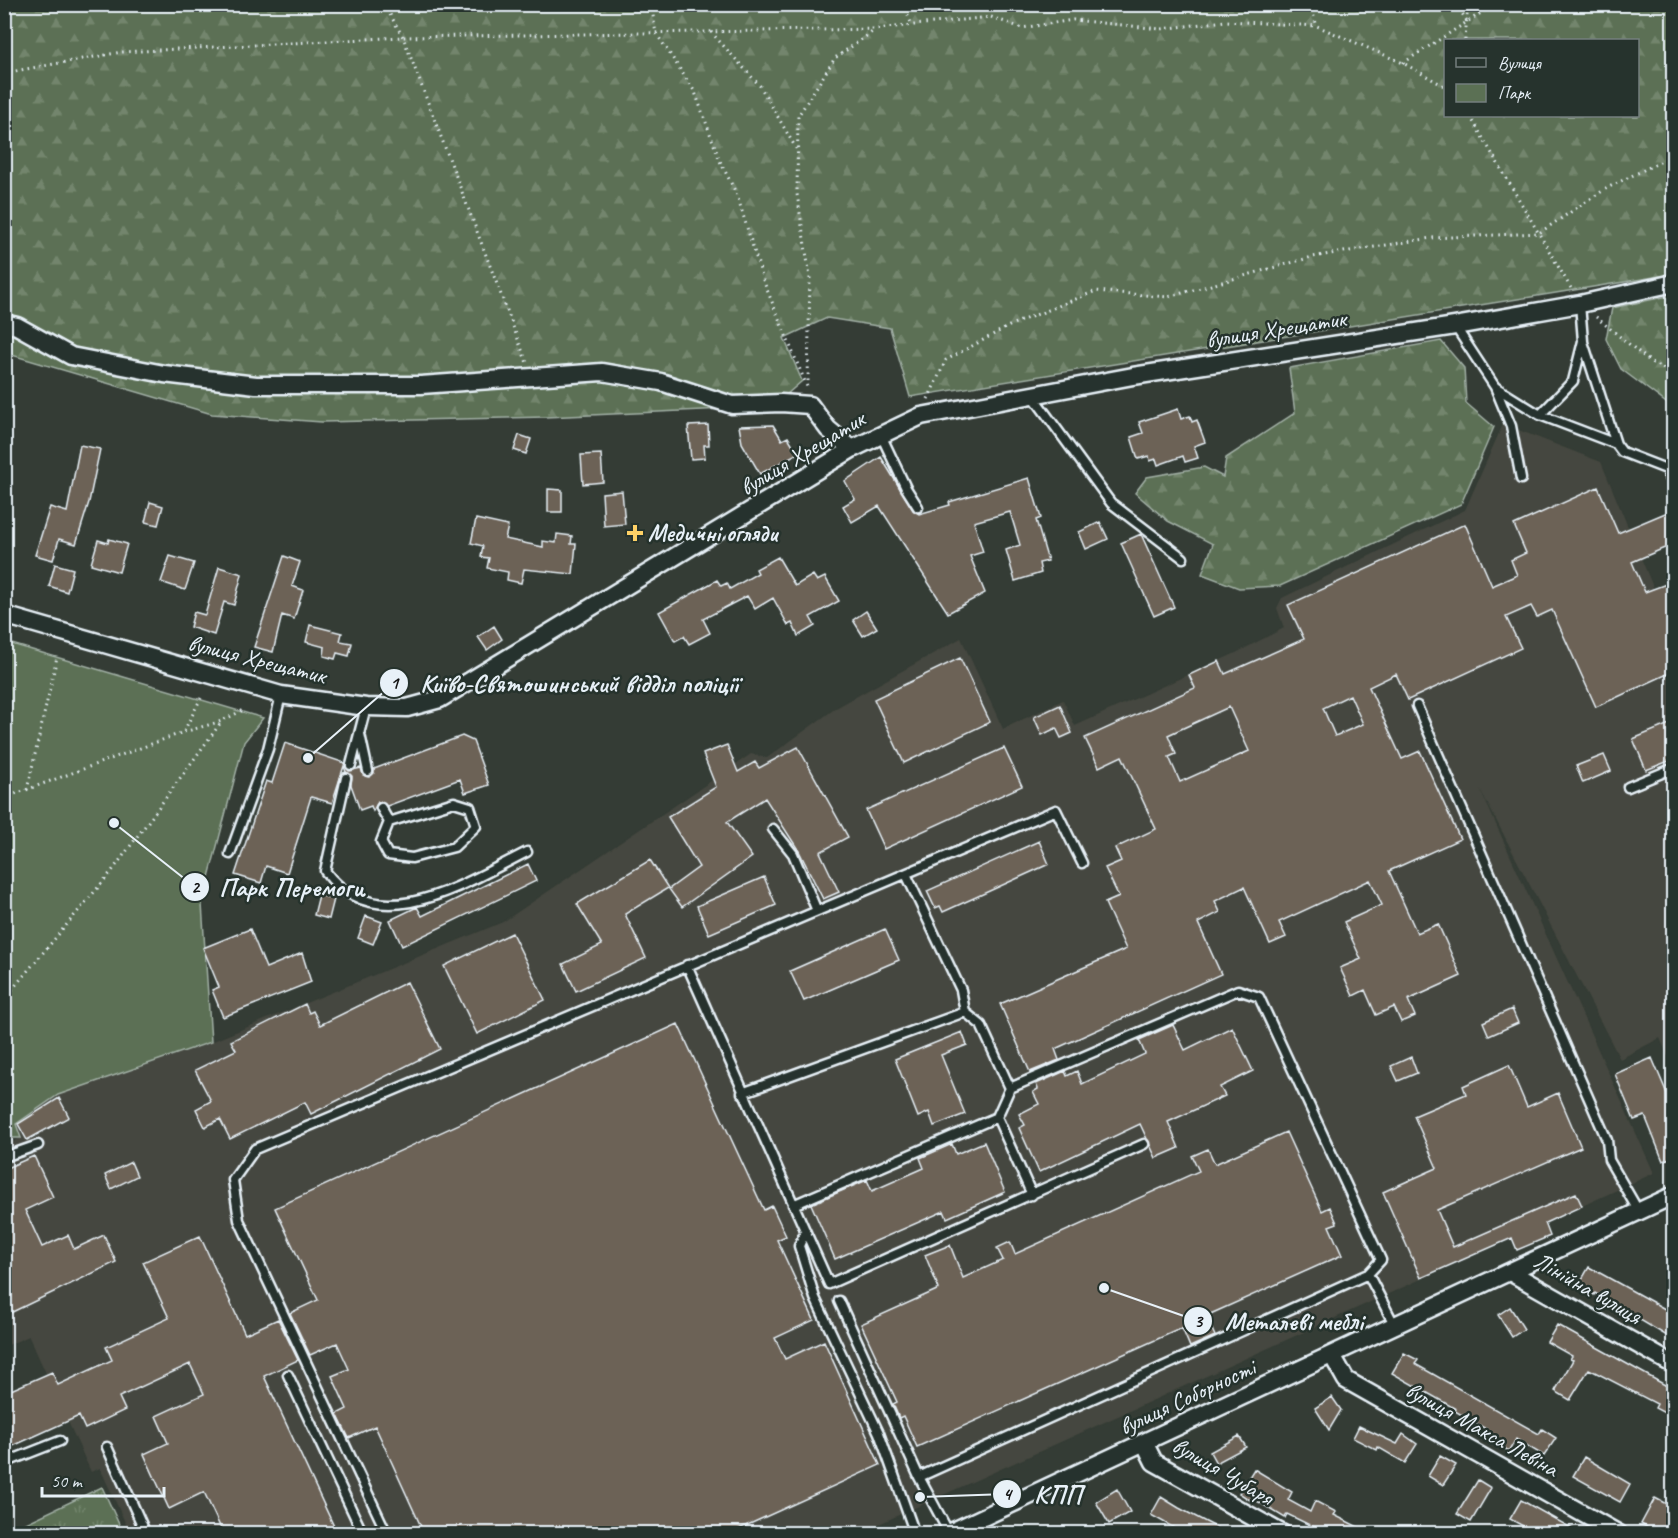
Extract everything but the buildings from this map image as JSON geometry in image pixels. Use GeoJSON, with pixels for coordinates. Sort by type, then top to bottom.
{"type":"FeatureCollection","features":[{"type":"Feature","properties":{"kind":"street","name":"вулиця Хрещатик"},"geometry":{"type":"LineString","coordinates":[[4,615],[281,695],[366,707],[407,708],[440,699],[852,450],[880,434],[921,416],[1032,394],[1580,304],[1674,283]]}},
{"type":"Feature","properties":{"kind":"street"},"geometry":{"type":"LineString","coordinates":[[4,324],[17,327],[71,356],[164,374],[256,385],[421,385],[602,372],[661,382],[732,405],[781,403],[810,405],[828,429],[852,450]]}},
{"type":"Feature","properties":{"kind":"street","name":"вулиця Соборності"},"geometry":{"type":"LineString","coordinates":[[949,1533],[1145,1444],[1674,1196]]}},
{"type":"Feature","properties":{"kind":"street","name":"Лінійна вулиця"},"geometry":{"type":"LineString","coordinates":[[1510,1272],[1674,1365]]}},
{"type":"Feature","properties":{"kind":"street","name":"вулиця Макса Левіна"},"geometry":{"type":"LineString","coordinates":[[1332,1355],[1346,1380],[1618,1533]]}},
{"type":"Feature","properties":{"kind":"street","name":"вулиця Чубаря"},"geometry":{"type":"LineString","coordinates":[[1145,1444],[1154,1462],[1283,1533]]}},
{"type":"Feature","properties":{"kind":"lane"},"geometry":{"type":"LineString","coordinates":[[1580,304],[1583,341],[1616,444],[1622,452],[1666,469],[1674,486]]}},
{"type":"Feature","properties":{"kind":"lane"},"geometry":{"type":"LineString","coordinates":[[1455,326],[1495,387],[1511,426],[1521,479]]}},
{"type":"Feature","properties":{"kind":"lane"},"geometry":{"type":"LineString","coordinates":[[1540,415],[1572,381],[1583,341]]}},
{"type":"Feature","properties":{"kind":"lane"},"geometry":{"type":"LineString","coordinates":[[1495,387],[1540,415],[1616,444]]}},
{"type":"Feature","properties":{"kind":"lane"},"geometry":{"type":"LineString","coordinates":[[1032,394],[1111,502],[1183,558]]}},
{"type":"Feature","properties":{"kind":"lane"},"geometry":{"type":"LineString","coordinates":[[880,434],[906,488],[918,507]]}},
{"type":"Feature","properties":{"kind":"lane"},"geometry":{"type":"LineString","coordinates":[[230,854],[268,749],[281,695]]}},
{"type":"Feature","properties":{"kind":"lane"},"geometry":{"type":"LineString","coordinates":[[1417,706],[1607,1140],[1609,1160],[1639,1212]]}},
{"type":"Feature","properties":{"kind":"lane"},"geometry":{"type":"LineString","coordinates":[[351,765],[366,707]]}},
{"type":"Feature","properties":{"kind":"lane"},"geometry":{"type":"LineString","coordinates":[[360,731],[368,771]]}},
{"type":"Feature","properties":{"kind":"lane"},"geometry":{"type":"LineString","coordinates":[[1628,787],[1674,768]]}},
{"type":"Feature","properties":{"kind":"lane"},"geometry":{"type":"LineString","coordinates":[[346,777],[326,871],[336,885],[378,905],[433,899],[527,852]]}},
{"type":"Feature","properties":{"kind":"lane"},"geometry":{"type":"LineString","coordinates":[[381,808],[388,822],[381,842],[388,855],[412,858],[454,847],[476,826],[470,807],[454,802],[388,822]]}},
{"type":"Feature","properties":{"kind":"lane"},"geometry":{"type":"LineString","coordinates":[[387,1533],[239,1220],[233,1180],[255,1149],[1056,810],[1082,863]]}},
{"type":"Feature","properties":{"kind":"lane"},"geometry":{"type":"LineString","coordinates":[[773,829],[793,854],[817,911]]}},
{"type":"Feature","properties":{"kind":"lane"},"geometry":{"type":"LineString","coordinates":[[906,874],[961,990],[965,1011],[981,1025],[1010,1089]]}},
{"type":"Feature","properties":{"kind":"lane"},"geometry":{"type":"LineString","coordinates":[[687,965],[742,1093],[829,1284],[1144,1144]]}},
{"type":"Feature","properties":{"kind":"lane"},"geometry":{"type":"LineString","coordinates":[[793,1205],[997,1117],[1010,1089],[1238,990],[1259,997],[1381,1260],[1368,1274],[919,1477]]}},
{"type":"Feature","properties":{"kind":"lane"},"geometry":{"type":"LineString","coordinates":[[742,1093],[965,1011]]}},
{"type":"Feature","properties":{"kind":"lane"},"geometry":{"type":"LineString","coordinates":[[997,1117],[1032,1195]]}},
{"type":"Feature","properties":{"kind":"lane"},"geometry":{"type":"LineString","coordinates":[[4,1157],[38,1145]]}},
{"type":"Feature","properties":{"kind":"lane"},"geometry":{"type":"LineString","coordinates":[[805,1232],[799,1246],[806,1276],[879,1433],[915,1533]]}},
{"type":"Feature","properties":{"kind":"lane"},"geometry":{"type":"LineString","coordinates":[[1368,1274],[1395,1326]]}},
{"type":"Feature","properties":{"kind":"lane"},"geometry":{"type":"LineString","coordinates":[[839,1301],[919,1477],[949,1533]]}},
{"type":"Feature","properties":{"kind":"lane"},"geometry":{"type":"LineString","coordinates":[[288,1375],[363,1533]]}},
{"type":"Feature","properties":{"kind":"lane"},"geometry":{"type":"LineString","coordinates":[[4,1463],[60,1441]]}},
{"type":"Feature","properties":{"kind":"lane"},"geometry":{"type":"LineString","coordinates":[[107,1447],[146,1533]]}},
{"type":"Feature","properties":{"kind":"path"},"geometry":{"type":"LineString","coordinates":[[384,4],[403,37],[533,378]]}},
{"type":"Feature","properties":{"kind":"path"},"geometry":{"type":"LineString","coordinates":[[651,4],[656,33],[695,92],[720,161],[737,195],[771,302],[808,385]]}},
{"type":"Feature","properties":{"kind":"path"},"geometry":{"type":"LineString","coordinates":[[903,4],[912,26]]}},
{"type":"Feature","properties":{"kind":"path"},"geometry":{"type":"LineString","coordinates":[[1310,4],[1317,26]]}},
{"type":"Feature","properties":{"kind":"path"},"geometry":{"type":"LineString","coordinates":[[1456,4],[1468,22]]}},
{"type":"Feature","properties":{"kind":"path"},"geometry":{"type":"LineString","coordinates":[[1465,39],[1468,4]]}},
{"type":"Feature","properties":{"kind":"path"},"geometry":{"type":"LineString","coordinates":[[1403,63],[1495,4]]}},
{"type":"Feature","properties":{"kind":"path"},"geometry":{"type":"LineString","coordinates":[[4,73],[122,52],[403,37],[876,29],[991,17],[1022,28],[1073,20],[1161,29],[1226,21],[1317,26],[1403,63],[1444,86]]}},
{"type":"Feature","properties":{"kind":"path"},"geometry":{"type":"LineString","coordinates":[[810,405],[808,385],[810,277],[797,194],[798,116],[835,58],[876,29]]}},
{"type":"Feature","properties":{"kind":"path"},"geometry":{"type":"LineString","coordinates":[[711,32],[760,86],[798,151]]}},
{"type":"Feature","properties":{"kind":"path"},"geometry":{"type":"LineString","coordinates":[[1471,117],[1580,304],[1652,363],[1674,374]]}},
{"type":"Feature","properties":{"kind":"path"},"geometry":{"type":"LineString","coordinates":[[921,416],[946,360],[1012,324],[1096,291],[1168,297],[1312,257],[1431,238],[1539,232],[1607,188],[1674,155]]}},
{"type":"Feature","properties":{"kind":"path"},"geometry":{"type":"LineString","coordinates":[[27,790],[57,657]]}},
{"type":"Feature","properties":{"kind":"path"},"geometry":{"type":"LineString","coordinates":[[184,732],[201,698]]}},
{"type":"Feature","properties":{"kind":"path"},"geometry":{"type":"LineString","coordinates":[[4,798],[184,732],[222,721],[243,710]]}},
{"type":"Feature","properties":{"kind":"path"},"geometry":{"type":"LineString","coordinates":[[4,999],[112,871],[222,721]]}},
{"type":"Feature","properties":{"kind":"shaded area"},"geometry":{"type":"Polygon","coordinates":[[[1503,424],[1601,462],[1673,635],[1673,1068],[1660,1038],[1620,1059],[1480,789],[1654,1173],[1545,1223],[1550,1236],[1517,1250],[1512,1238],[859,1533],[130,1533],[100,1468],[91,1472],[29,1336],[8,1345],[5,1338],[4,1146],[21,1138],[16,1124],[58,1095],[211,1042],[503,922],[751,754],[767,758],[836,708],[961,638],[1003,729],[1063,700],[1075,726],[1236,653],[1284,628],[1277,608],[1282,598],[1465,510],[1503,424]]]}},
{"type":"Feature","properties":{"kind":"green space"},"geometry":{"type":"Polygon","coordinates":[[[4,5],[1673,5],[1673,274],[910,397],[890,328],[827,318],[784,338],[802,381],[772,407],[545,417],[322,422],[212,414],[5,353],[4,5]]]}},
{"type":"Feature","properties":{"kind":"green space"},"geometry":{"type":"Polygon","coordinates":[[[1674,295],[1673,408],[1621,369],[1606,339],[1612,308],[1674,295]]]}},
{"type":"Feature","properties":{"kind":"green space"},"geometry":{"type":"Polygon","coordinates":[[[1441,341],[1464,368],[1466,403],[1494,427],[1461,504],[1280,586],[1239,588],[1202,574],[1213,544],[1168,521],[1135,493],[1147,477],[1204,467],[1223,477],[1226,458],[1295,413],[1289,368],[1441,341]]]}},
{"type":"Feature","properties":{"kind":"green space"},"geometry":{"type":"Polygon","coordinates":[[[5,642],[263,718],[244,742],[202,904],[211,1042],[58,1095],[16,1124],[21,1138],[5,1138],[5,642]]]}},
{"type":"Feature","properties":{"kind":"green space"},"geometry":{"type":"Polygon","coordinates":[[[102,1487],[123,1533],[5,1533],[102,1487]]]}},
{"type":"Feature","properties":{"kind":"place","name":"Медичні огляди"},"geometry":{"type":"Point","coordinates":[635,533]}},
{"type":"Feature","properties":{"kind":"place","name":"Київо-Святошинський відділ поліції"},"geometry":{"type":"Point","coordinates":[308,758]}},
{"type":"Feature","properties":{"kind":"place","name":"Парк Перемоги"},"geometry":{"type":"Point","coordinates":[114,823]}},
{"type":"Feature","properties":{"kind":"place","name":"Металеві меблі"},"geometry":{"type":"Point","coordinates":[1104,1288]}},
{"type":"Feature","properties":{"kind":"place","name":"КПП"},"geometry":{"type":"Point","coordinates":[920,1497]}}]}
